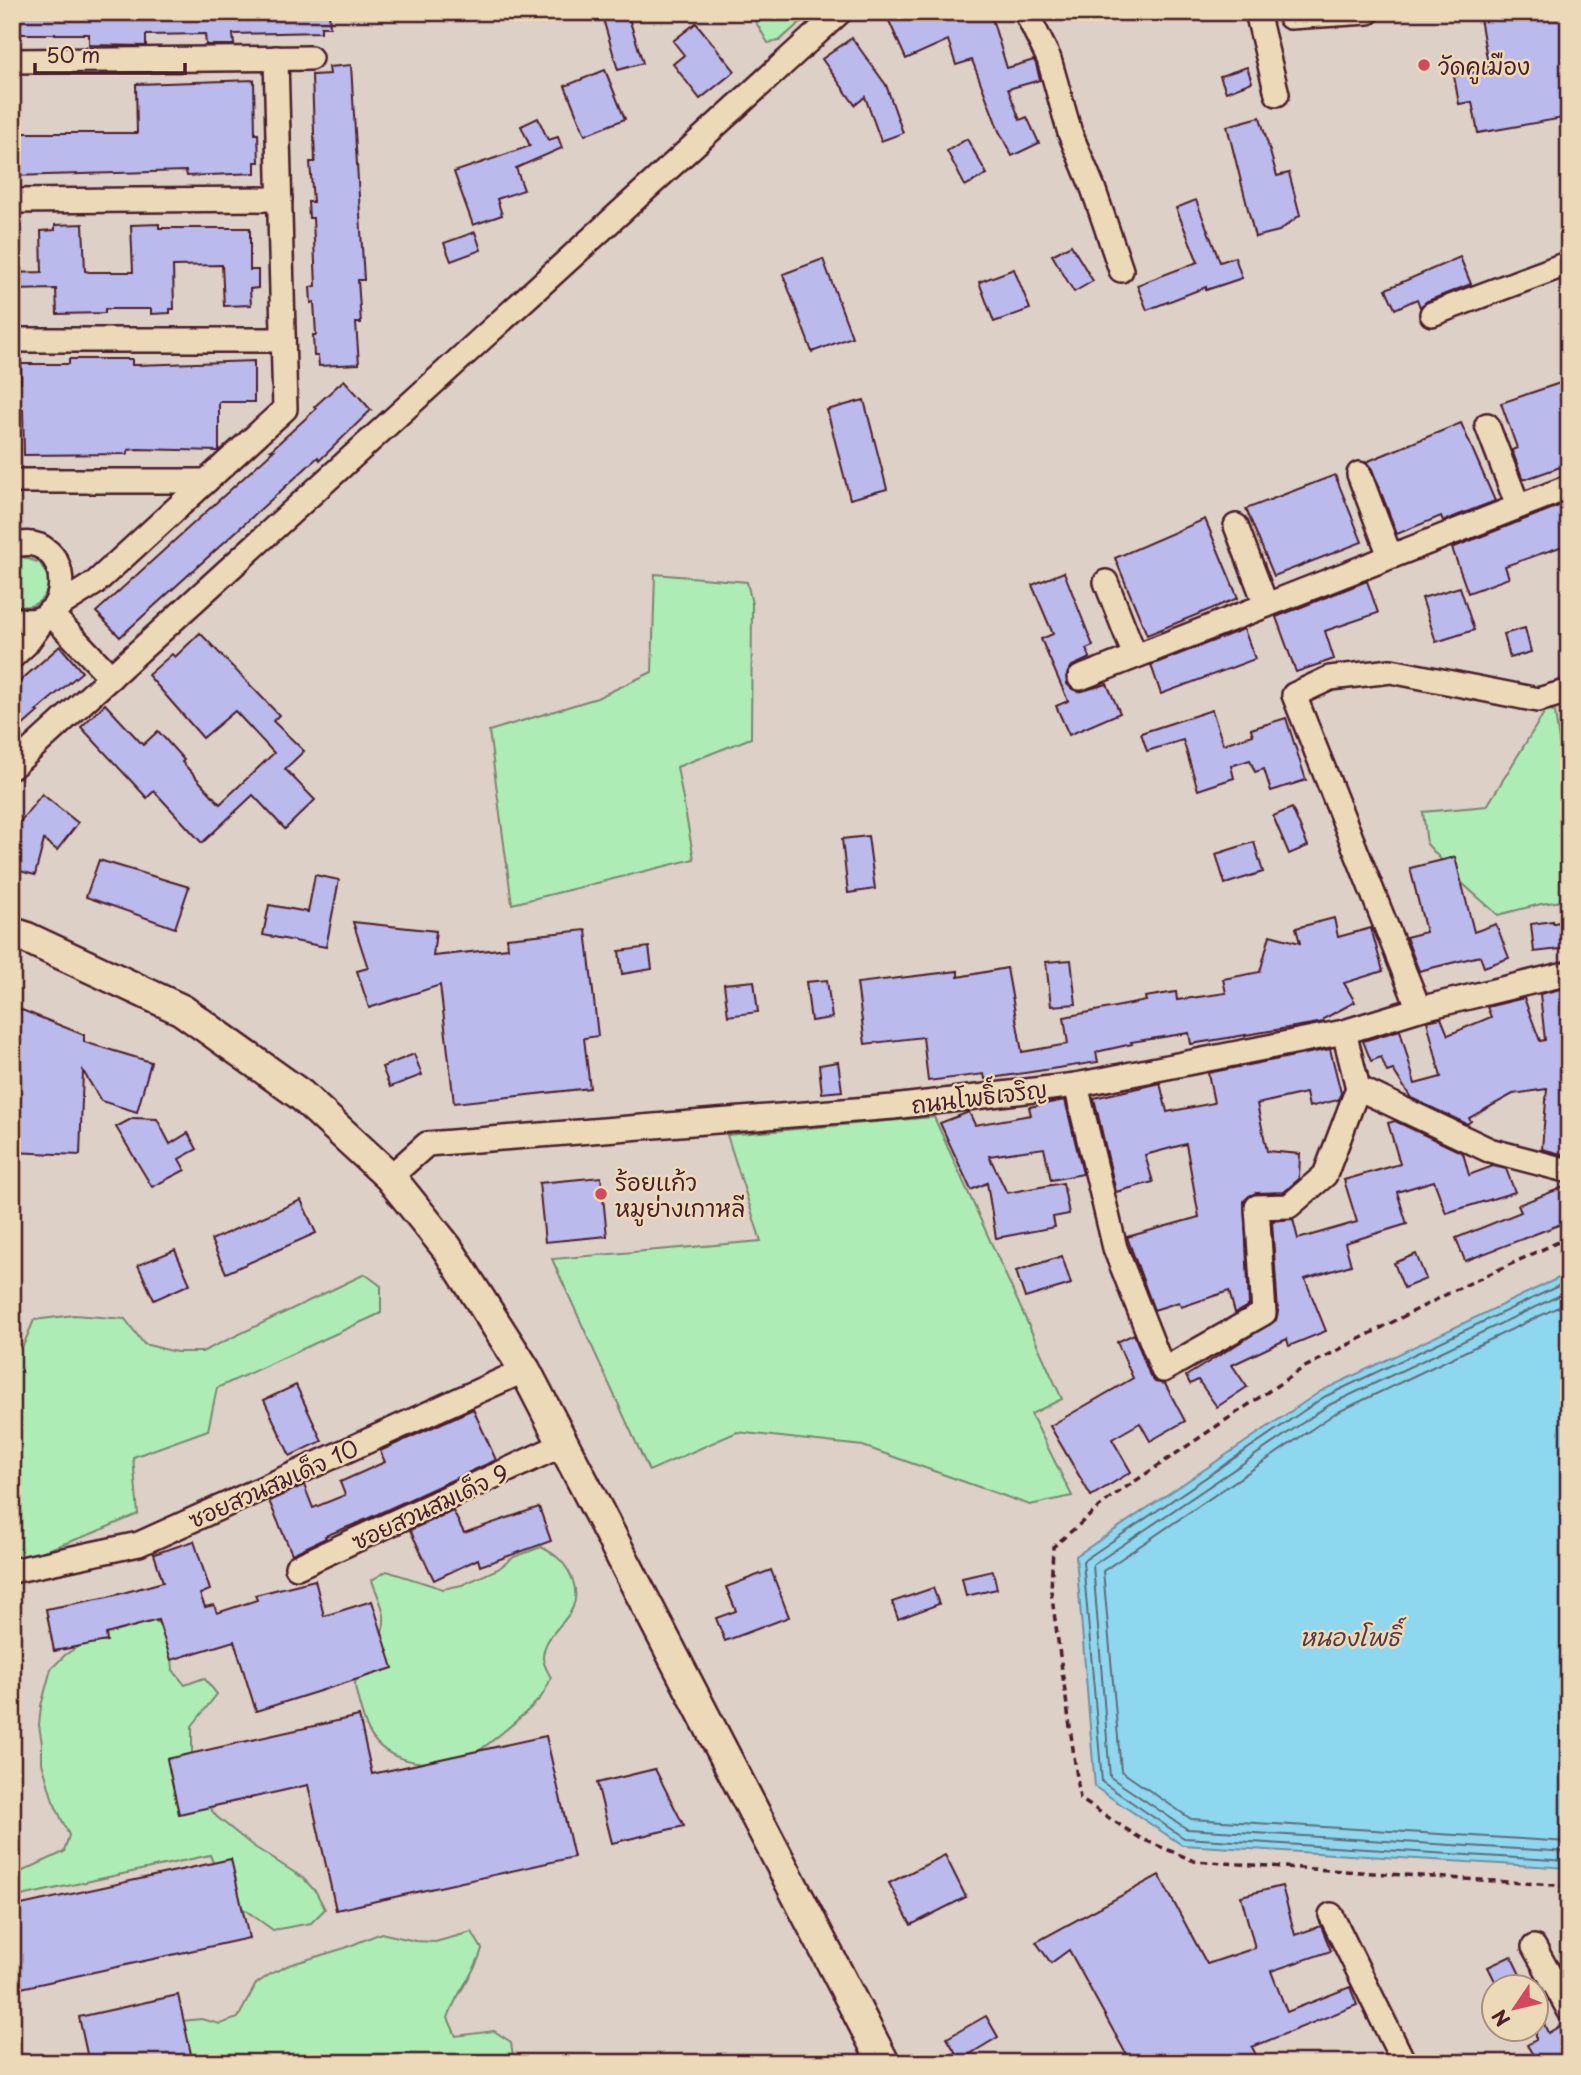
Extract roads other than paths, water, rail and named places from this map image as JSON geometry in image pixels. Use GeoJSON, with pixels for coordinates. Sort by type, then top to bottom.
{"type":"FeatureCollection","features":[{"type":"Feature","properties":{"kind":"main road"},"geometry":{"type":"LineString","coordinates":[[12,933],[182,1010],[301,1095],[390,1177],[447,1248],[525,1370],[884,2063]]}},
{"type":"Feature","properties":{"kind":"street"},"geometry":{"type":"LineString","coordinates":[[12,767],[840,12]]}},
{"type":"Feature","properties":{"kind":"street"},"geometry":{"type":"LineString","coordinates":[[1026,12],[1049,59],[1070,133],[1093,188],[1121,270]]}},
{"type":"Feature","properties":{"kind":"street"},"geometry":{"type":"LineString","coordinates":[[1257,12],[1277,94]]}},
{"type":"Feature","properties":{"kind":"street"},"geometry":{"type":"LineString","coordinates":[[1290,17],[1368,12]]}},
{"type":"Feature","properties":{"kind":"street"},"geometry":{"type":"LineString","coordinates":[[12,618],[35,619],[96,583],[285,409],[276,58]]}},
{"type":"Feature","properties":{"kind":"street"},"geometry":{"type":"LineString","coordinates":[[12,61],[310,58]]}},
{"type":"Feature","properties":{"kind":"street"},"geometry":{"type":"LineString","coordinates":[[12,201],[280,199]]}},
{"type":"Feature","properties":{"kind":"street"},"geometry":{"type":"LineString","coordinates":[[1432,314],[1569,263]]}},
{"type":"Feature","properties":{"kind":"street"},"geometry":{"type":"LineString","coordinates":[[12,340],[283,340]]}},
{"type":"Feature","properties":{"kind":"street"},"geometry":{"type":"LineString","coordinates":[[1488,425],[1518,506]]}},
{"type":"Feature","properties":{"kind":"street"},"geometry":{"type":"LineString","coordinates":[[1359,474],[1390,556]]}},
{"type":"Feature","properties":{"kind":"street"},"geometry":{"type":"LineString","coordinates":[[12,481],[206,481]]}},
{"type":"Feature","properties":{"kind":"street"},"geometry":{"type":"LineString","coordinates":[[1080,678],[1569,487]]}},
{"type":"Feature","properties":{"kind":"street"},"geometry":{"type":"LineString","coordinates":[[1236,526],[1266,605]]}},
{"type":"Feature","properties":{"kind":"street"},"geometry":{"type":"LineString","coordinates":[[12,546],[29,544],[52,555],[62,578],[62,591],[57,602],[26,644],[12,657]]}},
{"type":"Feature","properties":{"kind":"street"},"geometry":{"type":"LineString","coordinates":[[1106,582],[1135,656]]}},
{"type":"Feature","properties":{"kind":"street"},"geometry":{"type":"LineString","coordinates":[[49,612],[111,677]]}},
{"type":"Feature","properties":{"kind":"street"},"geometry":{"type":"LineString","coordinates":[[1419,1009],[1294,695],[1330,678],[1391,671],[1538,700],[1569,691]]}},
{"type":"Feature","properties":{"kind":"street","name":"ถนนโพธิ์เจริญ"},"geometry":{"type":"LineString","coordinates":[[390,1177],[427,1144],[893,1107],[1076,1085],[1344,1032],[1419,1009],[1569,973]]}},
{"type":"Feature","properties":{"kind":"street"},"geometry":{"type":"LineString","coordinates":[[1076,1085],[1115,1248],[1163,1370],[1264,1313],[1256,1208],[1289,1206],[1325,1175],[1358,1088],[1344,1032]]}},
{"type":"Feature","properties":{"kind":"street"},"geometry":{"type":"LineString","coordinates":[[1358,1088],[1489,1150],[1569,1171]]}},
{"type":"Feature","properties":{"kind":"street","name":"ซอยสวนสมเด็จ 10"},"geometry":{"type":"LineString","coordinates":[[12,1571],[139,1544],[525,1370]]}},
{"type":"Feature","properties":{"kind":"street","name":"ซอยสวนสมเด็จ 9"},"geometry":{"type":"LineString","coordinates":[[297,1567],[564,1444]]}},
{"type":"Feature","properties":{"kind":"street"},"geometry":{"type":"LineString","coordinates":[[1331,1915],[1404,2063]]}},
{"type":"Feature","properties":{"kind":"street"},"geometry":{"type":"LineString","coordinates":[[1534,1947],[1569,2010]]}},
{"type":"Feature","properties":{"kind":"water","name":"หนองโพธิ์"},"geometry":{"type":"Polygon","coordinates":[[[1569,1273],[1569,1868],[1182,1845],[1095,1787],[1076,1556],[1321,1391],[1569,1273]]]}},
{"type":"Feature","properties":{"kind":"place","name":"วัดคูเมือง"},"geometry":{"type":"Point","coordinates":[1424,65]}},
{"type":"Feature","properties":{"kind":"place","name":"ร้อยแก้ว หมูย่างเกาหลี"},"geometry":{"type":"Point","coordinates":[601,1194]}}]}
